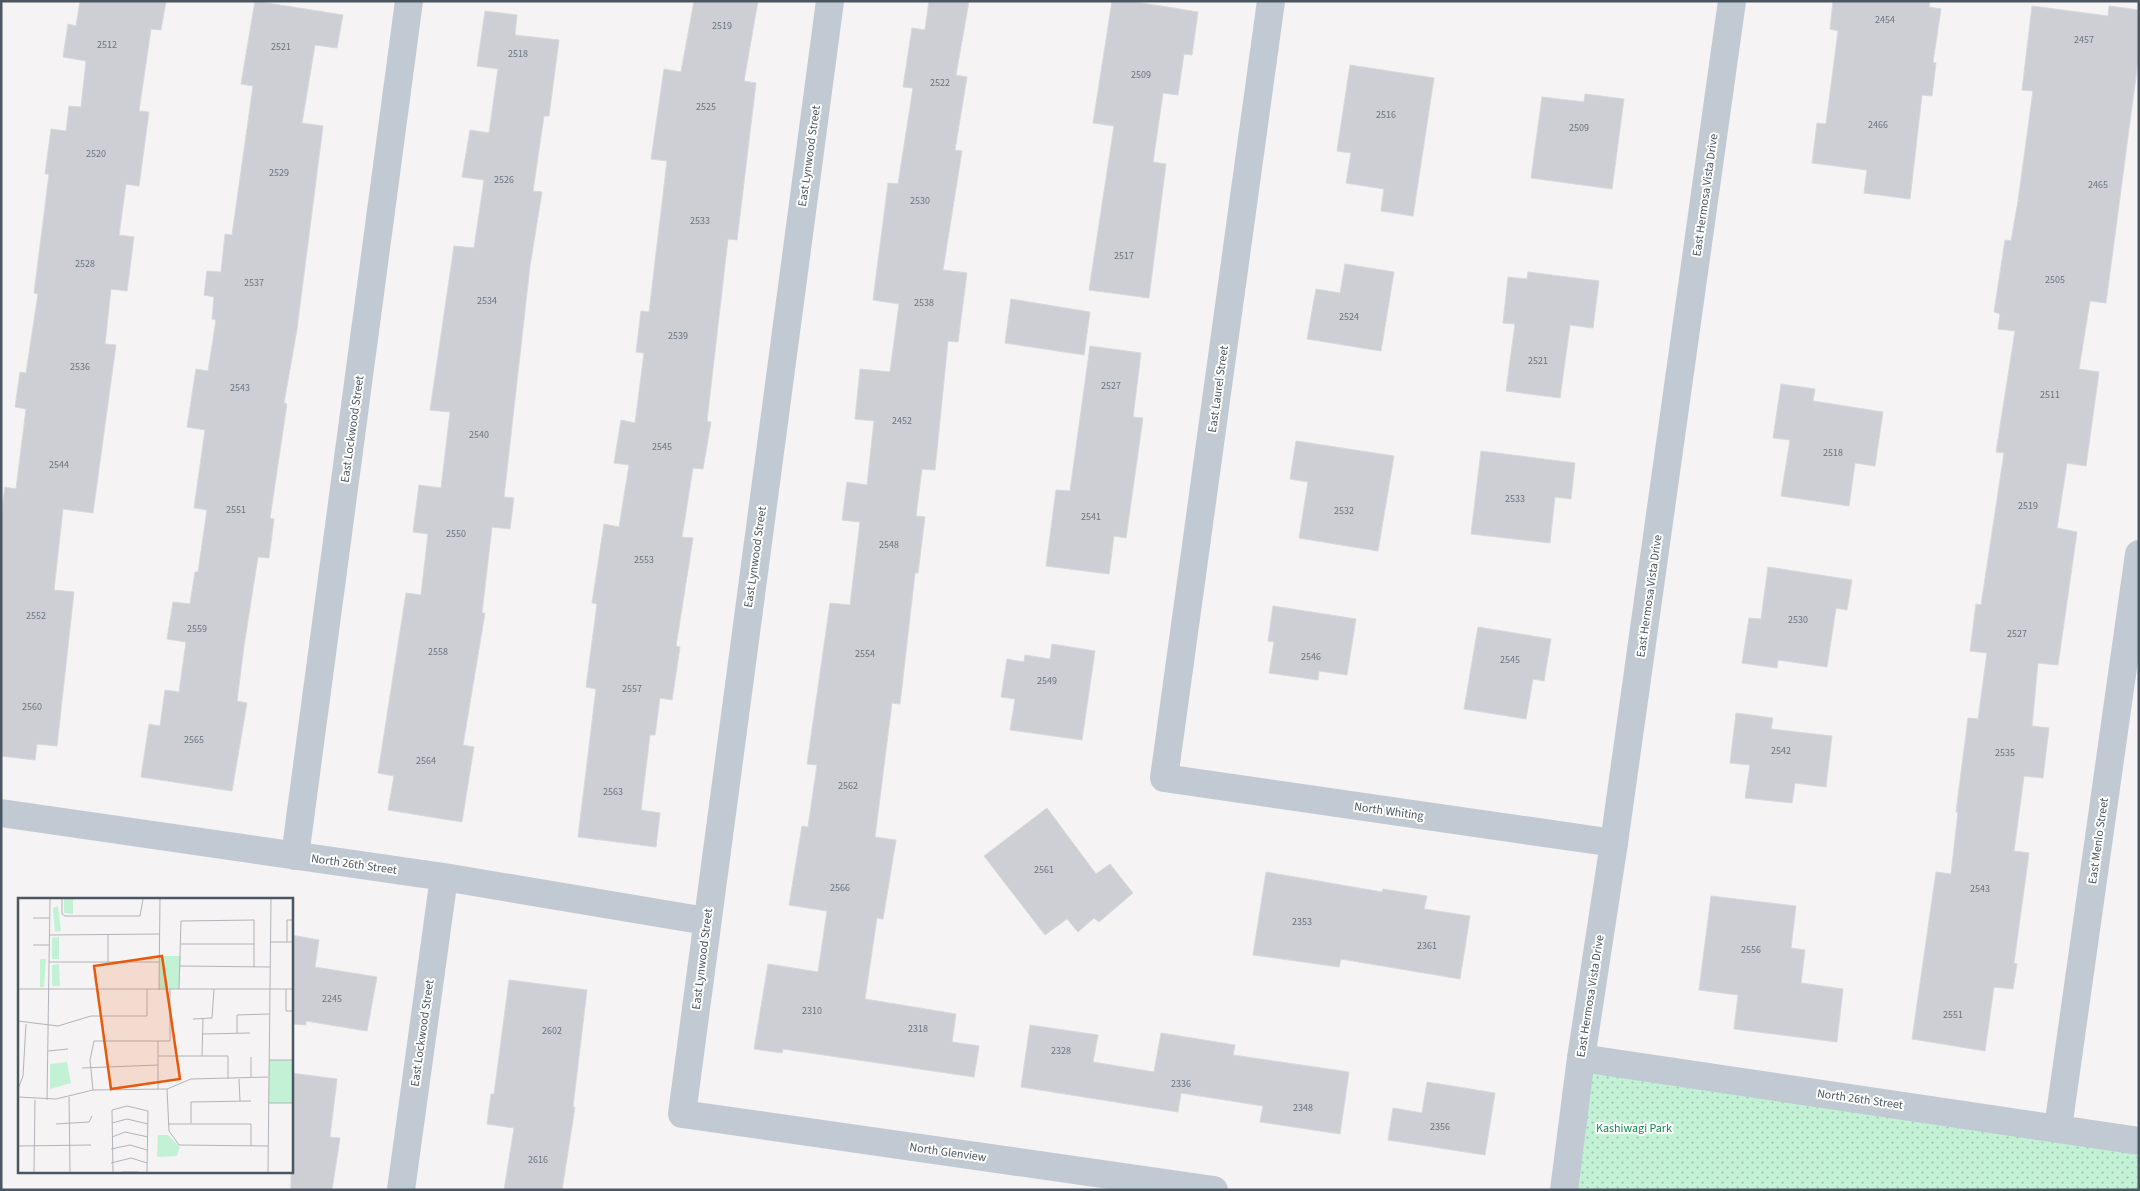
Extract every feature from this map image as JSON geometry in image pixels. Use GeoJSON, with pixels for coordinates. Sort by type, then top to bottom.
{"type":"FeatureCollection","features":[{"type":"Feature","properties":{"kind":"street","name":"East Lockwood Street"},"geometry":{"type":"LineString","coordinates":[[295,856],[409,1]]}},
{"type":"Feature","properties":{"kind":"street","name":"East Lynwood Street"},"geometry":{"type":"LineString","coordinates":[[682,1114],[706,921],[830,1]]}},
{"type":"Feature","properties":{"kind":"street","name":"East Laurel Street"},"geometry":{"type":"LineString","coordinates":[[1164,778],[1271,1]]}},
{"type":"Feature","properties":{"kind":"street","name":"East Hermosa Vista Drive"},"geometry":{"type":"LineString","coordinates":[[1564,1190],[1581,1058],[1614,844],[1732,1]]}},
{"type":"Feature","properties":{"kind":"street","name":"East Menlo Street"},"geometry":{"type":"LineString","coordinates":[[2058,1128],[2139,554]]}},
{"type":"Feature","properties":{"kind":"street","name":"North Whiting"},"geometry":{"type":"LineString","coordinates":[[1164,778],[1614,844]]}},
{"type":"Feature","properties":{"kind":"street","name":"North 26th Street"},"geometry":{"type":"LineString","coordinates":[[1,813],[444,877],[706,921]]}},
{"type":"Feature","properties":{"kind":"street","name":"East Lockwood Street"},"geometry":{"type":"LineString","coordinates":[[401,1190],[444,877]]}},
{"type":"Feature","properties":{"kind":"street","name":"North 26th Street"},"geometry":{"type":"LineString","coordinates":[[1581,1058],[2139,1140]]}},
{"type":"Feature","properties":{"kind":"street","name":"North Glenview"},"geometry":{"type":"LineString","coordinates":[[682,1114],[1214,1190]]}},
{"type":"Feature","properties":{"kind":"green space","name":"Kashiwagi Park"},"geometry":{"type":"Polygon","coordinates":[[[1581,1058],[2139,1141],[2139,1190],[1564,1190],[1581,1058]]]}},
{"type":"Feature","properties":{"kind":"building"},"geometry":{"type":"Polygon","coordinates":[[[80,1],[166,1],[161,30],[151,29],[139,111],[149,112],[139,186],[126,184],[119,235],[134,237],[127,291],[111,289],[105,344],[116,345],[93,513],[63,509],[54,590],[74,592],[57,746],[37,744],[35,760],[1,756],[1,515],[5,487],[16,489],[26,409],[15,407],[20,372],[26,373],[38,294],[34,293],[49,174],[45,174],[51,129],[66,131],[69,106],[81,107],[86,61],[63,57],[68,24],[76,26],[80,1]]]}},
{"type":"Feature","properties":{"kind":"building"},"geometry":{"type":"Polygon","coordinates":[[[255,1],[343,15],[337,48],[315,45],[302,123],[323,126],[297,329],[284,403],[287,404],[270,518],[274,519],[269,558],[258,557],[244,646],[237,701],[247,703],[232,791],[141,777],[149,724],[160,726],[165,690],[179,692],[186,642],[167,639],[173,602],[190,604],[195,572],[198,572],[207,510],[194,508],[205,430],[187,427],[196,369],[208,371],[216,320],[212,319],[214,297],[204,295],[207,271],[221,272],[225,234],[232,235],[253,86],[241,84],[255,1]]]}},
{"type":"Feature","properties":{"kind":"building"},"geometry":{"type":"Polygon","coordinates":[[[694,1],[758,1],[744,81],[756,83],[737,240],[728,239],[707,421],[711,422],[703,469],[693,468],[682,537],[693,538],[676,646],[680,647],[672,700],[660,698],[655,735],[650,735],[641,810],[660,813],[656,847],[578,837],[596,689],[586,687],[597,604],[592,603],[604,524],[619,527],[629,465],[614,463],[621,420],[635,423],[644,353],[636,352],[641,311],[649,312],[667,161],[651,159],[664,69],[681,72],[694,1]]]}},
{"type":"Feature","properties":{"kind":"building"},"geometry":{"type":"Polygon","coordinates":[[[929,1],[969,1],[956,75],[967,77],[955,150],[962,151],[943,270],[967,273],[958,342],[948,341],[935,470],[922,469],[916,516],[925,517],[918,573],[915,573],[900,704],[892,703],[875,837],[896,840],[883,919],[877,918],[865,999],[956,1014],[952,1042],[979,1046],[974,1077],[783,1049],[782,1053],[754,1049],[768,964],[818,972],[827,911],[789,905],[802,826],[808,827],[817,765],[807,764],[830,603],[850,605],[860,522],[842,520],[847,482],[867,485],[874,421],[855,419],[860,369],[890,372],[899,304],[873,300],[888,183],[898,184],[913,88],[903,87],[912,28],[925,30],[929,1]]]}},
{"type":"Feature","properties":{"kind":"building"},"geometry":{"type":"Polygon","coordinates":[[[1112,1],[1130,1],[1198,12],[1192,55],[1184,54],[1178,95],[1163,93],[1153,162],[1166,164],[1149,298],[1089,290],[1114,126],[1093,123],[1112,1]]]}},
{"type":"Feature","properties":{"kind":"building"},"geometry":{"type":"Polygon","coordinates":[[[1833,1],[1930,1],[1929,7],[1941,9],[1933,62],[1936,63],[1932,96],[1922,95],[1910,199],[1864,193],[1867,170],[1812,163],[1817,123],[1826,124],[1838,31],[1830,29],[1833,1]]]}},
{"type":"Feature","properties":{"kind":"building"},"geometry":{"type":"Polygon","coordinates":[[[2032,6],[2108,16],[2109,6],[2139,10],[2139,54],[2106,303],[2090,301],[2079,369],[2099,372],[2086,466],[2067,463],[2057,528],[2077,532],[2058,665],[2038,663],[2032,726],[2049,728],[2043,778],[2024,776],[2014,851],[2029,853],[2014,963],[2017,964],[2013,989],[1994,987],[1985,1051],[1912,1039],[1936,872],[1951,874],[1958,812],[1956,812],[1968,718],[1978,719],[1987,653],[1970,651],[1976,604],[1981,605],[2004,453],[1996,452],[2015,331],[1998,329],[2000,314],[1994,312],[2005,240],[2011,241],[2033,91],[2022,90],[2032,6]]]}},
{"type":"Feature","properties":{"kind":"building"},"geometry":{"type":"Polygon","coordinates":[[[485,11],[517,15],[515,35],[559,40],[549,116],[544,116],[533,191],[542,192],[530,266],[504,497],[514,498],[510,529],[492,527],[482,613],[485,613],[463,745],[474,747],[462,822],[388,810],[394,776],[378,773],[406,593],[421,595],[428,534],[413,532],[419,485],[441,488],[450,412],[430,410],[454,246],[474,248],[484,180],[462,177],[470,130],[489,133],[498,69],[477,66],[485,11]]]}},
{"type":"Feature","properties":{"kind":"building"},"geometry":{"type":"Polygon","coordinates":[[[1350,65],[1434,78],[1413,216],[1381,211],[1384,189],[1346,183],[1351,153],[1337,151],[1350,65]]]}},
{"type":"Feature","properties":{"kind":"building"},"geometry":{"type":"Polygon","coordinates":[[[1585,94],[1624,99],[1612,189],[1531,178],[1542,97],[1584,102],[1585,94]]]}},
{"type":"Feature","properties":{"kind":"building"},"geometry":{"type":"Polygon","coordinates":[[[1345,264],[1394,272],[1381,351],[1307,339],[1316,289],[1340,293],[1345,264]]]}},
{"type":"Feature","properties":{"kind":"building"},"geometry":{"type":"Polygon","coordinates":[[[1528,272],[1599,281],[1593,328],[1570,325],[1560,398],[1506,391],[1515,324],[1503,323],[1508,277],[1527,279],[1528,272]]]}},
{"type":"Feature","properties":{"kind":"building"},"geometry":{"type":"Polygon","coordinates":[[[1011,299],[1090,312],[1084,355],[1005,343],[1011,299]]]}},
{"type":"Feature","properties":{"kind":"building"},"geometry":{"type":"Polygon","coordinates":[[[1090,346],[1141,353],[1133,417],[1143,418],[1126,538],[1114,536],[1109,574],[1046,566],[1056,490],[1070,491],[1090,346]]]}},
{"type":"Feature","properties":{"kind":"building"},"geometry":{"type":"Polygon","coordinates":[[[1781,384],[1815,389],[1813,401],[1883,412],[1875,466],[1855,463],[1849,506],[1781,496],[1790,440],[1773,438],[1781,384]]]}},
{"type":"Feature","properties":{"kind":"building"},"geometry":{"type":"Polygon","coordinates":[[[1296,441],[1394,456],[1378,551],[1299,538],[1308,482],[1290,479],[1296,441]]]}},
{"type":"Feature","properties":{"kind":"building"},"geometry":{"type":"Polygon","coordinates":[[[1481,451],[1575,463],[1571,499],[1555,497],[1550,543],[1471,534],[1481,451]]]}},
{"type":"Feature","properties":{"kind":"building"},"geometry":{"type":"Polygon","coordinates":[[[1768,567],[1852,580],[1847,610],[1836,608],[1827,667],[1778,660],[1777,668],[1742,663],[1749,618],[1761,619],[1768,567]]]}},
{"type":"Feature","properties":{"kind":"building"},"geometry":{"type":"Polygon","coordinates":[[[1273,606],[1356,619],[1347,675],[1319,671],[1318,680],[1269,673],[1274,642],[1268,641],[1273,606]]]}},
{"type":"Feature","properties":{"kind":"building"},"geometry":{"type":"Polygon","coordinates":[[[1478,627],[1551,639],[1544,681],[1533,679],[1526,719],[1464,709],[1478,627]]]}},
{"type":"Feature","properties":{"kind":"building"},"geometry":{"type":"Polygon","coordinates":[[[1052,644],[1095,651],[1082,740],[1010,730],[1015,699],[1001,697],[1007,659],[1024,662],[1025,655],[1050,659],[1052,644]]]}},
{"type":"Feature","properties":{"kind":"building"},"geometry":{"type":"Polygon","coordinates":[[[1736,713],[1773,718],[1771,729],[1832,736],[1826,787],[1795,783],[1792,803],[1745,798],[1750,765],[1730,763],[1736,713]]]}},
{"type":"Feature","properties":{"kind":"building"},"geometry":{"type":"Polygon","coordinates":[[[1047,808],[1096,874],[1110,864],[1133,893],[1099,922],[1094,918],[1078,932],[1067,919],[1045,935],[984,856],[1047,808]]]}},
{"type":"Feature","properties":{"kind":"building"},"geometry":{"type":"Polygon","coordinates":[[[1266,872],[1382,892],[1383,889],[1427,896],[1424,909],[1470,916],[1460,979],[1341,959],[1339,967],[1253,955],[1266,872]]]}},
{"type":"Feature","properties":{"kind":"building"},"geometry":{"type":"Polygon","coordinates":[[[1711,896],[1796,906],[1791,948],[1805,950],[1801,983],[1843,989],[1837,1042],[1734,1029],[1738,995],[1699,990],[1711,896]]]}},
{"type":"Feature","properties":{"kind":"building"},"geometry":{"type":"Polygon","coordinates":[[[292,935],[319,940],[315,967],[377,977],[367,1031],[306,1021],[306,1025],[292,1024],[292,935]]]}},
{"type":"Feature","properties":{"kind":"building"},"geometry":{"type":"Polygon","coordinates":[[[509,980],[587,990],[573,1107],[575,1107],[562,1190],[504,1190],[514,1128],[487,1124],[491,1094],[494,1094],[509,980]]]}},
{"type":"Feature","properties":{"kind":"building"},"geometry":{"type":"Polygon","coordinates":[[[1030,1025],[1098,1035],[1093,1062],[1154,1072],[1161,1033],[1235,1045],[1233,1055],[1349,1072],[1340,1134],[1260,1122],[1263,1106],[1181,1093],[1178,1112],[1021,1087],[1030,1025]]]}},
{"type":"Feature","properties":{"kind":"building"},"geometry":{"type":"Polygon","coordinates":[[[292,1073],[337,1079],[330,1137],[340,1138],[332,1190],[291,1190],[292,1073]]]}},
{"type":"Feature","properties":{"kind":"building"},"geometry":{"type":"Polygon","coordinates":[[[1427,1082],[1495,1093],[1485,1155],[1388,1140],[1393,1108],[1422,1113],[1427,1082]]]}}]}
